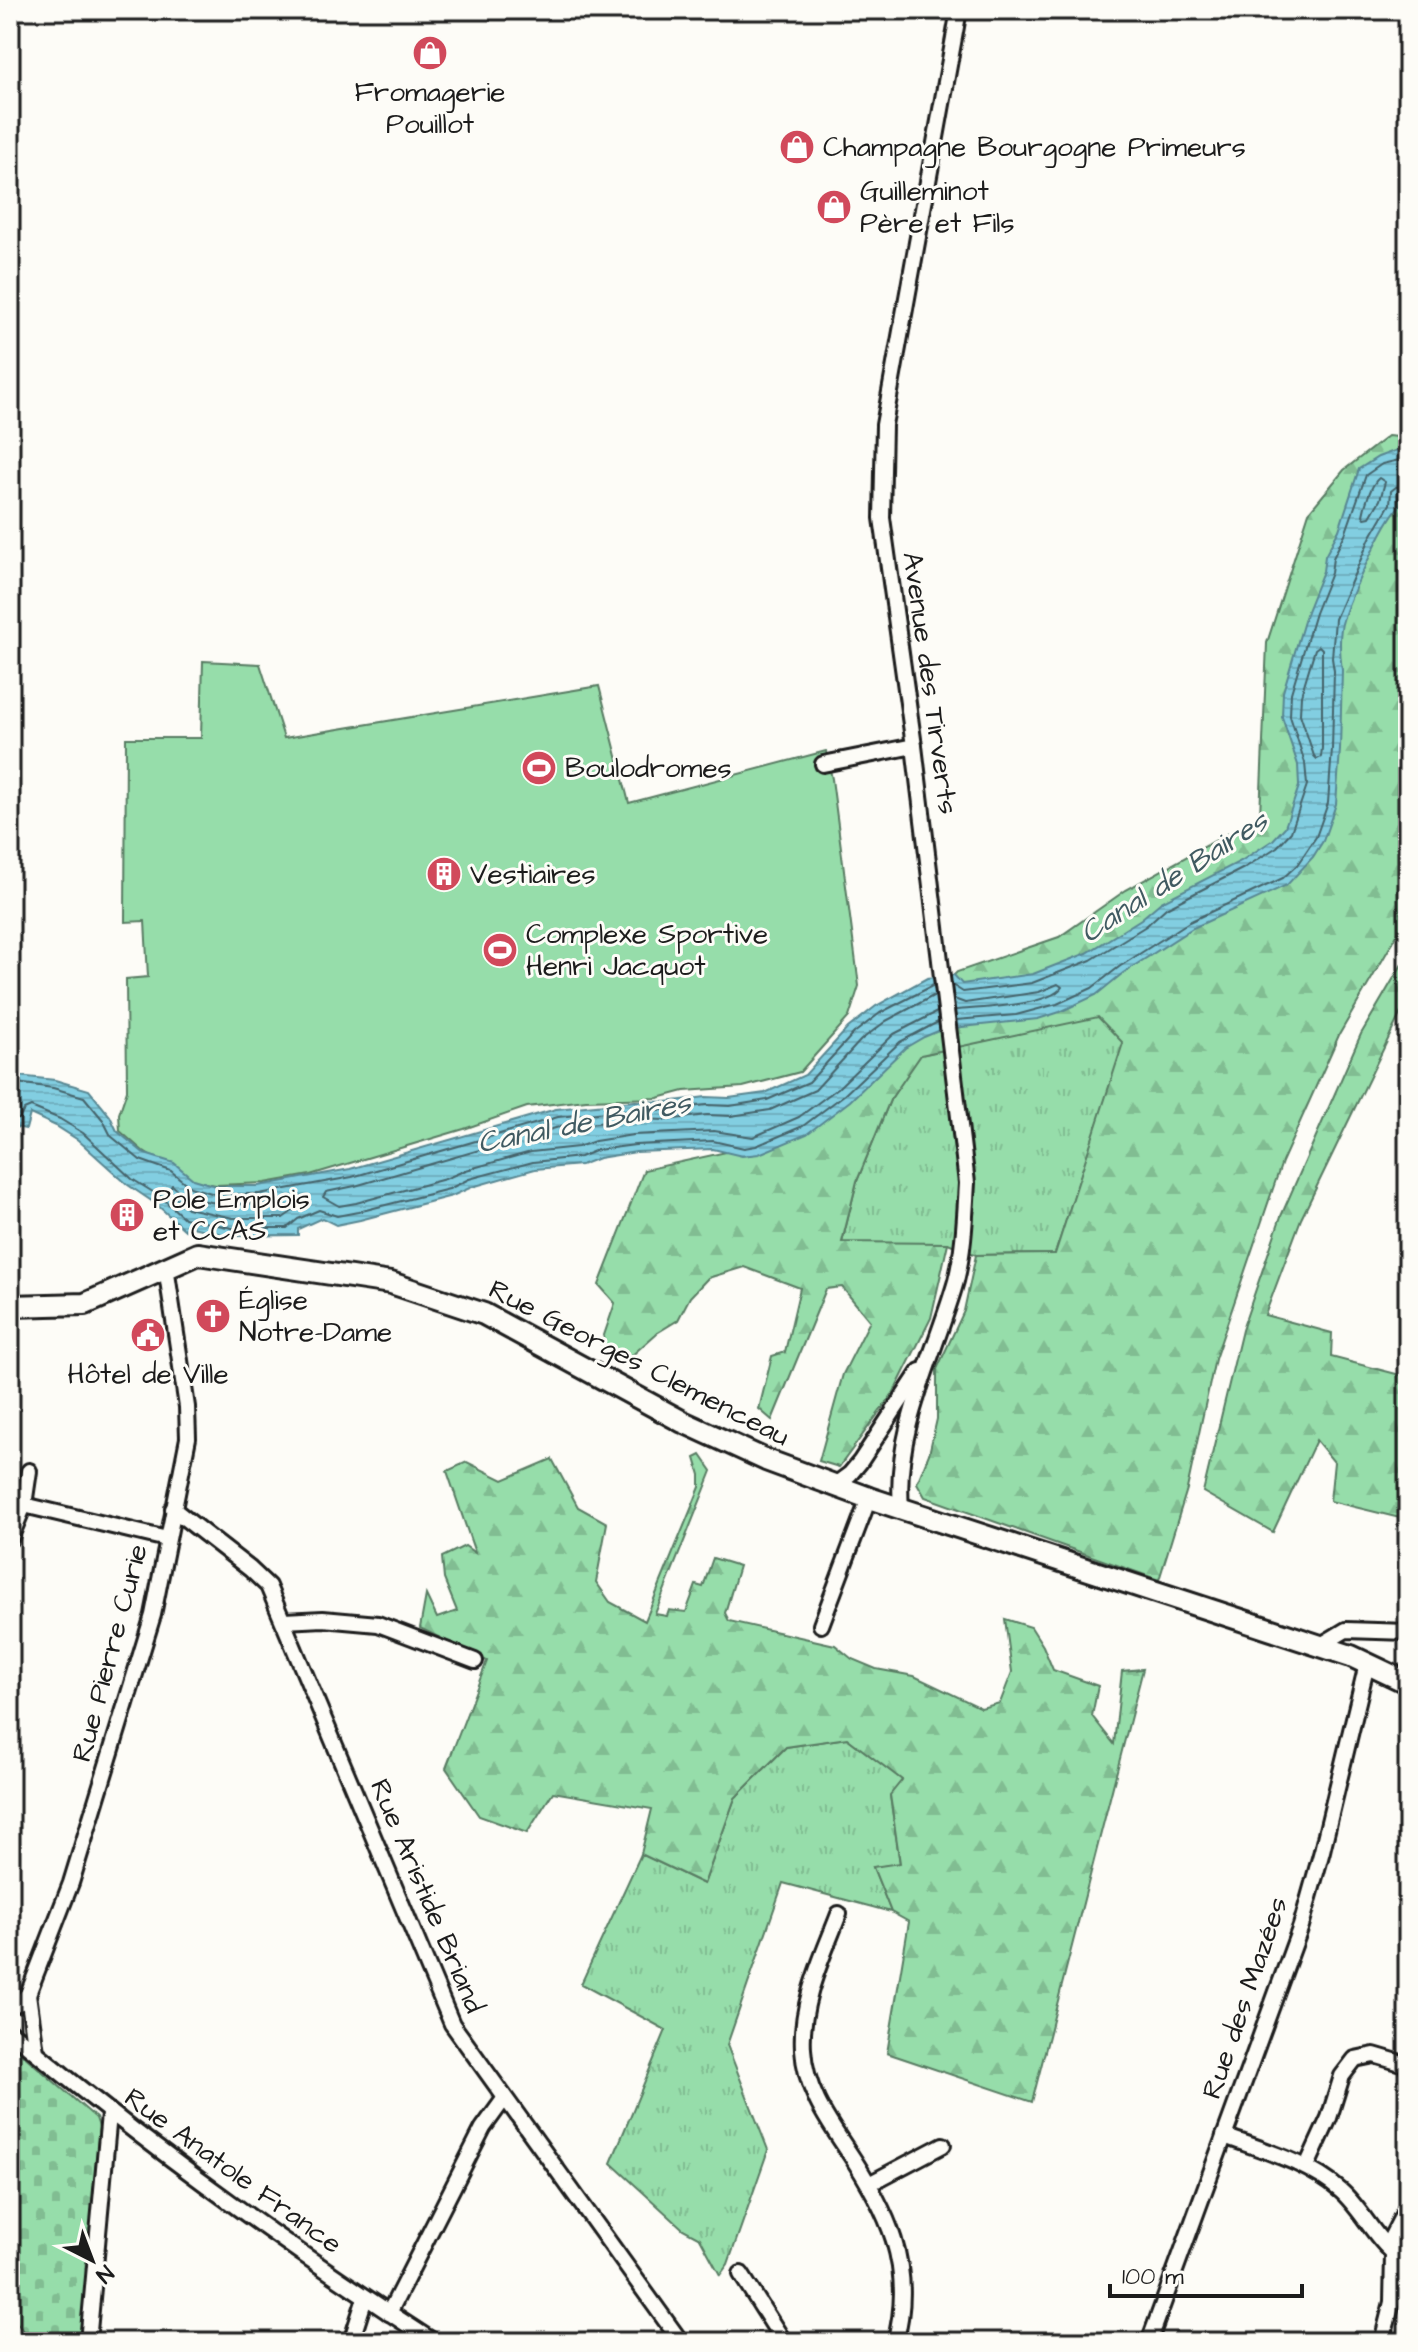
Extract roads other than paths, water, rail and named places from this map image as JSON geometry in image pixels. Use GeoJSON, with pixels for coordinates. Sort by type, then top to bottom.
{"type":"FeatureCollection","features":[{"type":"Feature","properties":{"kind":"main road","name":"Rue Georges Clemenceau"},"geometry":{"type":"LineString","coordinates":[[166,1267],[190,1256],[232,1258],[379,1280],[484,1314],[683,1422],[766,1460],[869,1498],[1324,1647],[1408,1683]]}},
{"type":"Feature","properties":{"kind":"main road"},"geometry":{"type":"LineString","coordinates":[[18,1307],[85,1304],[166,1267]]}},
{"type":"Feature","properties":{"kind":"street","name":"Avenue des Tirverts"},"geometry":{"type":"LineString","coordinates":[[901,1507],[901,1461],[927,1361],[957,1277],[963,1244],[967,1183],[914,746],[882,518],[884,425],[959,10]]}},
{"type":"Feature","properties":{"kind":"street"},"geometry":{"type":"LineString","coordinates":[[823,764],[914,746]]}},
{"type":"Feature","properties":{"kind":"street","name":"Rue Pierre Curie"},"geometry":{"type":"LineString","coordinates":[[36,2052],[28,1994],[71,1883],[153,1615],[188,1438],[187,1407],[166,1267]]}},
{"type":"Feature","properties":{"kind":"street","name":"Avenue des Tirverts"},"geometry":{"type":"LineString","coordinates":[[835,1485],[860,1462],[927,1361]]}},
{"type":"Feature","properties":{"kind":"street"},"geometry":{"type":"LineString","coordinates":[[10,1539],[24,1505],[29,1471]]}},
{"type":"Feature","properties":{"kind":"street"},"geometry":{"type":"LineString","coordinates":[[821,1625],[869,1498]]}},
{"type":"Feature","properties":{"kind":"street"},"geometry":{"type":"LineString","coordinates":[[24,1505],[167,1539]]}},
{"type":"Feature","properties":{"kind":"street","name":"Rue Aristide Briand"},"geometry":{"type":"LineString","coordinates":[[173,1509],[261,1577],[268,1586],[441,2003],[465,2045],[681,2342]]}},
{"type":"Feature","properties":{"kind":"street"},"geometry":{"type":"LineString","coordinates":[[284,1621],[323,1619],[378,1624],[475,1661]]}},
{"type":"Feature","properties":{"kind":"street"},"geometry":{"type":"LineString","coordinates":[[1324,1647],[1326,1642],[1346,1630],[1408,1632]]}},
{"type":"Feature","properties":{"kind":"street","name":"Rue des Mazées"},"geometry":{"type":"LineString","coordinates":[[1149,2342],[1301,1926],[1367,1664]]}},
{"type":"Feature","properties":{"kind":"street"},"geometry":{"type":"LineString","coordinates":[[839,1914],[808,2004],[803,2048],[813,2094],[888,2220],[902,2279],[902,2308],[895,2342]]}},
{"type":"Feature","properties":{"kind":"street"},"geometry":{"type":"LineString","coordinates":[[10,2006],[21,2002],[28,1994]]}},
{"type":"Feature","properties":{"kind":"street","name":"Rue Anatole France"},"geometry":{"type":"LineString","coordinates":[[10,2031],[109,2114],[365,2298],[434,2342]]}},
{"type":"Feature","properties":{"kind":"street"},"geometry":{"type":"LineString","coordinates":[[1307,2166],[1329,2118],[1342,2076],[1355,2059],[1374,2055],[1408,2065]]}},
{"type":"Feature","properties":{"kind":"street"},"geometry":{"type":"LineString","coordinates":[[389,2313],[483,2128],[504,2099]]}},
{"type":"Feature","properties":{"kind":"street"},"geometry":{"type":"LineString","coordinates":[[88,2342],[109,2114]]}},
{"type":"Feature","properties":{"kind":"street"},"geometry":{"type":"LineString","coordinates":[[1224,2136],[1307,2166],[1351,2200],[1390,2250],[1408,2262]]}},
{"type":"Feature","properties":{"kind":"street"},"geometry":{"type":"LineString","coordinates":[[869,2184],[943,2145]]}},
{"type":"Feature","properties":{"kind":"street"},"geometry":{"type":"LineString","coordinates":[[1382,2342],[1392,2302],[1390,2250],[1408,2205]]}},
{"type":"Feature","properties":{"kind":"street"},"geometry":{"type":"LineString","coordinates":[[741,2274],[784,2342]]}},
{"type":"Feature","properties":{"kind":"street"},"geometry":{"type":"LineString","coordinates":[[351,2342],[365,2298]]}},
{"type":"Feature","properties":{"kind":"water","name":"Canal de Baires"},"geometry":{"type":"Polygon","coordinates":[[[1397,450],[1408,450],[1408,492],[1398,495],[1399,507],[1368,561],[1341,626],[1340,750],[1336,804],[1323,841],[1287,885],[1193,928],[1123,973],[1096,995],[1038,1019],[943,1029],[924,1037],[905,1048],[850,1101],[807,1134],[759,1154],[742,1156],[713,1149],[636,1152],[599,1158],[581,1165],[535,1169],[452,1196],[360,1220],[336,1225],[322,1218],[298,1229],[298,1235],[231,1236],[188,1226],[185,1230],[78,1140],[56,1126],[30,1114],[26,1129],[10,1126],[10,1075],[55,1080],[89,1090],[110,1116],[117,1131],[145,1154],[174,1163],[193,1179],[216,1186],[258,1186],[350,1169],[556,1109],[765,1093],[805,1075],[848,1028],[876,1006],[927,978],[954,975],[962,984],[1033,974],[1087,953],[1141,919],[1161,902],[1241,861],[1273,840],[1285,827],[1299,786],[1298,765],[1282,717],[1283,692],[1307,611],[1359,469],[1397,450]]]}},
{"type":"Feature","properties":{"kind":"place","name":"Fromagerie Pouillot"},"geometry":{"type":"Point","coordinates":[430,53]}},
{"type":"Feature","properties":{"kind":"place","name":"Champagne Bourgogne Primeurs"},"geometry":{"type":"Point","coordinates":[797,147]}},
{"type":"Feature","properties":{"kind":"place","name":"Guilleminot Père et Fils"},"geometry":{"type":"Point","coordinates":[834,207]}},
{"type":"Feature","properties":{"kind":"place","name":"Boulodromes"},"geometry":{"type":"Point","coordinates":[539,768]}},
{"type":"Feature","properties":{"kind":"place","name":"Vestiaires"},"geometry":{"type":"Point","coordinates":[444,874]}},
{"type":"Feature","properties":{"kind":"place","name":"Complexe Sportive Henri Jacquot"},"geometry":{"type":"Point","coordinates":[500,950]}},
{"type":"Feature","properties":{"kind":"place","name":"Pole Emplois et CCAS"},"geometry":{"type":"Point","coordinates":[127,1215]}},
{"type":"Feature","properties":{"kind":"place","name":"Église Notre-Dame"},"geometry":{"type":"Point","coordinates":[213,1316]}},
{"type":"Feature","properties":{"kind":"place","name":"Hôtel de Ville"},"geometry":{"type":"Point","coordinates":[148,1335]}}]}
